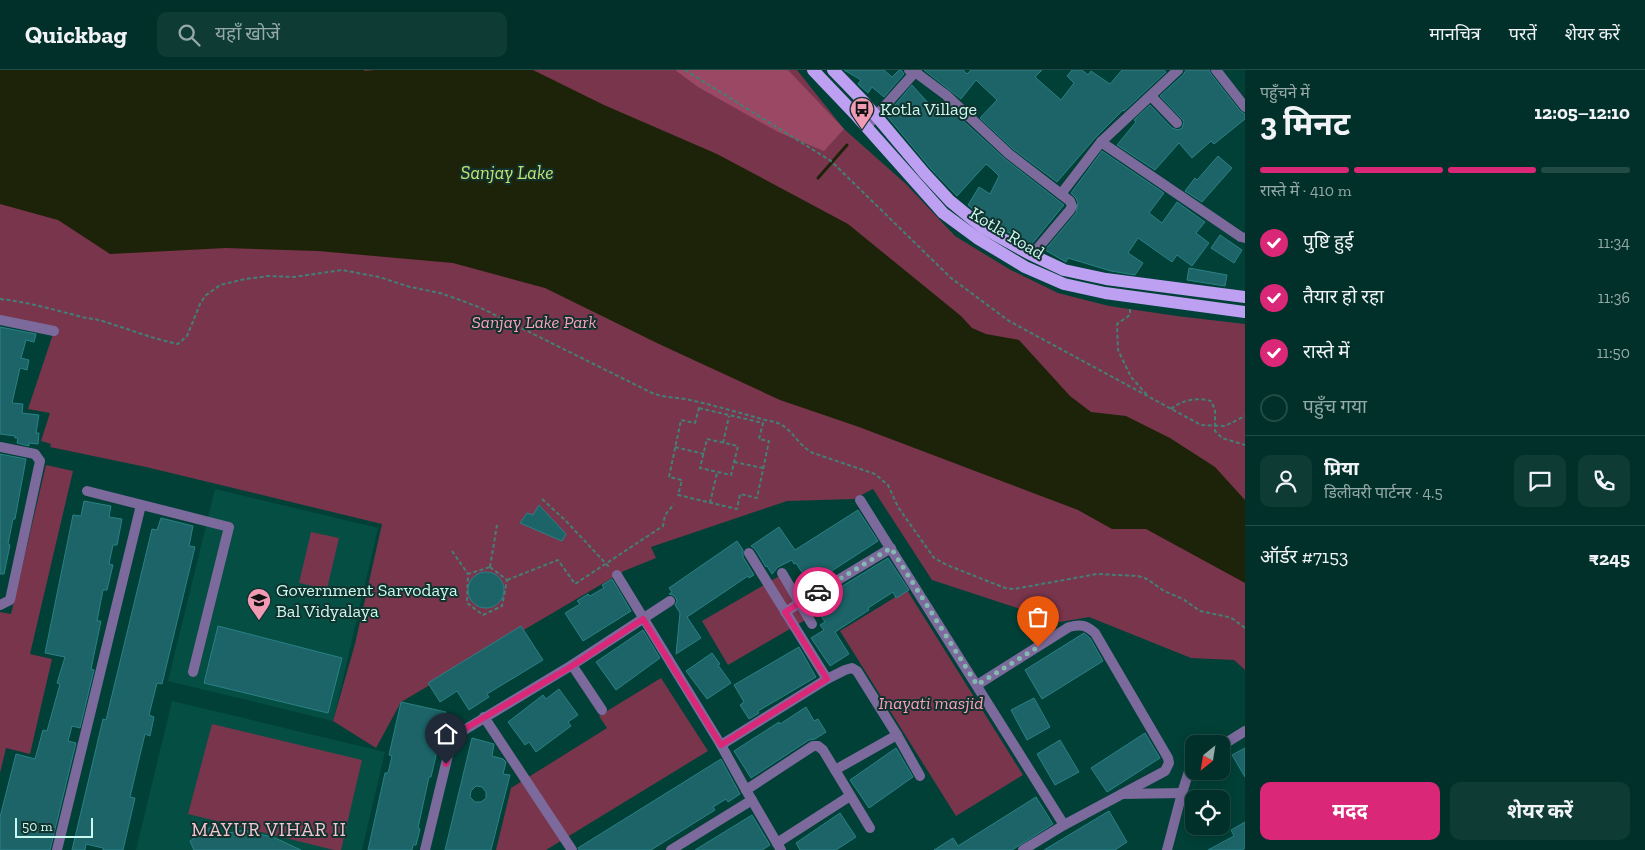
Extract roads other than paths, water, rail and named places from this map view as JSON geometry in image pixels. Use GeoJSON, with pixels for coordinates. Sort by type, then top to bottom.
{"type":"FeatureCollection","features":[{"type":"Feature","properties":{"kind":"main road","name":"Kotla Road"},"geometry":{"type":"LineString","coordinates":[[813,70],[943,213],[977,238],[1025,267],[1064,284],[1105,293],[1245,312]]}},
{"type":"Feature","properties":{"kind":"main road","name":"Kotla Road"},"geometry":{"type":"LineString","coordinates":[[833,70],[950,201],[983,228],[1032,256],[1064,270],[1106,279],[1245,297]]}},
{"type":"Feature","properties":{"kind":"street"},"geometry":{"type":"LineString","coordinates":[[1216,70],[1245,107]]}},
{"type":"Feature","properties":{"kind":"street"},"geometry":{"type":"LineString","coordinates":[[866,127],[914,71],[946,95],[1009,154],[1070,201],[1072,206],[1032,256]]}},
{"type":"Feature","properties":{"kind":"street"},"geometry":{"type":"LineString","coordinates":[[1061,194],[1101,142],[1151,96],[1173,71]]}},
{"type":"Feature","properties":{"kind":"street"},"geometry":{"type":"LineString","coordinates":[[1151,96],[1177,123]]}},
{"type":"Feature","properties":{"kind":"street"},"geometry":{"type":"LineString","coordinates":[[1101,142],[1245,238]]}},
{"type":"Feature","properties":{"kind":"street"},"geometry":{"type":"LineString","coordinates":[[0,320],[54,331]]}},
{"type":"Feature","properties":{"kind":"street"},"geometry":{"type":"LineString","coordinates":[[0,447],[35,454],[40,461],[10,600],[0,605]]}},
{"type":"Feature","properties":{"kind":"street"},"geometry":{"type":"LineString","coordinates":[[87,491],[229,526],[193,672]]}},
{"type":"Feature","properties":{"kind":"street"},"geometry":{"type":"LineString","coordinates":[[860,500],[1064,825]]}},
{"type":"Feature","properties":{"kind":"street"},"geometry":{"type":"LineString","coordinates":[[57,850],[141,505]]}},
{"type":"Feature","properties":{"kind":"street"},"geometry":{"type":"LineString","coordinates":[[785,612],[891,548]]}},
{"type":"Feature","properties":{"kind":"street"},"geometry":{"type":"LineString","coordinates":[[749,553],[827,679]]}},
{"type":"Feature","properties":{"kind":"street"},"geometry":{"type":"LineString","coordinates":[[782,573],[812,624]]}},
{"type":"Feature","properties":{"kind":"street"},"geometry":{"type":"LineString","coordinates":[[617,575],[721,745],[780,847],[850,796]]}},
{"type":"Feature","properties":{"kind":"street"},"geometry":{"type":"LineString","coordinates":[[425,850],[450,747],[456,734],[572,666],[670,601]]}},
{"type":"Feature","properties":{"kind":"street"},"geometry":{"type":"LineString","coordinates":[[977,685],[1069,627],[1087,626],[1095,633],[1168,758],[1169,763],[1165,771],[1064,825],[1023,850]]}},
{"type":"Feature","properties":{"kind":"street"},"geometry":{"type":"LineString","coordinates":[[572,666],[602,710]]}},
{"type":"Feature","properties":{"kind":"street"},"geometry":{"type":"LineString","coordinates":[[721,745],[827,679],[852,668],[857,671],[920,776]]}},
{"type":"Feature","properties":{"kind":"street"},"geometry":{"type":"LineString","coordinates":[[484,717],[572,850]]}},
{"type":"Feature","properties":{"kind":"street"},"geometry":{"type":"LineString","coordinates":[[1230,740],[1245,731]]}},
{"type":"Feature","properties":{"kind":"street"},"geometry":{"type":"LineString","coordinates":[[835,770],[897,735]]}},
{"type":"Feature","properties":{"kind":"street"},"geometry":{"type":"LineString","coordinates":[[746,790],[813,746],[818,746],[823,750],[870,828]]}},
{"type":"Feature","properties":{"kind":"street"},"geometry":{"type":"LineString","coordinates":[[1167,850],[1186,780]]}},
{"type":"Feature","properties":{"kind":"street"},"geometry":{"type":"LineString","coordinates":[[1122,794],[1182,794]]}},
{"type":"Feature","properties":{"kind":"street"},"geometry":{"type":"LineString","coordinates":[[671,850],[752,800]]}},
{"type":"Feature","properties":{"kind":"water","name":"Sanjay Lake"},"geometry":{"type":"Polygon","coordinates":[[[0,70],[533,70],[604,105],[717,154],[848,224],[961,316],[972,328],[986,334],[1019,340],[1070,396],[1091,412],[1126,416],[1170,438],[1215,467],[1245,500],[1245,583],[1146,529],[1112,529],[1078,510],[859,427],[780,400],[659,344],[545,288],[453,263],[318,251],[226,248],[110,254],[58,220],[0,204],[0,70]]]}},
{"type":"Feature","properties":{"kind":"waterway"},"geometry":{"type":"LineString","coordinates":[[818,178],[847,145]]}},
{"type":"Feature","properties":{"kind":"place","name":"Kotla Village"},"geometry":{"type":"Point","coordinates":[862,130]}},
{"type":"Feature","properties":{"kind":"place","name":"Government Sarvodaya Bal Vidyalaya"},"geometry":{"type":"Point","coordinates":[259,621]}},
{"type":"Feature","properties":{"kind":"district","name":"MAYUR VIHAR II"},"geometry":{"type":"Point","coordinates":[269,829]}},
{"type":"Feature","properties":{"kind":"park label","name":"Sanjay Lake Park"},"geometry":{"type":"Point","coordinates":[534,322]}},
{"type":"Feature","properties":{"kind":"park label","name":"Inayati masjid"},"geometry":{"type":"Point","coordinates":[931,703]}}]}
